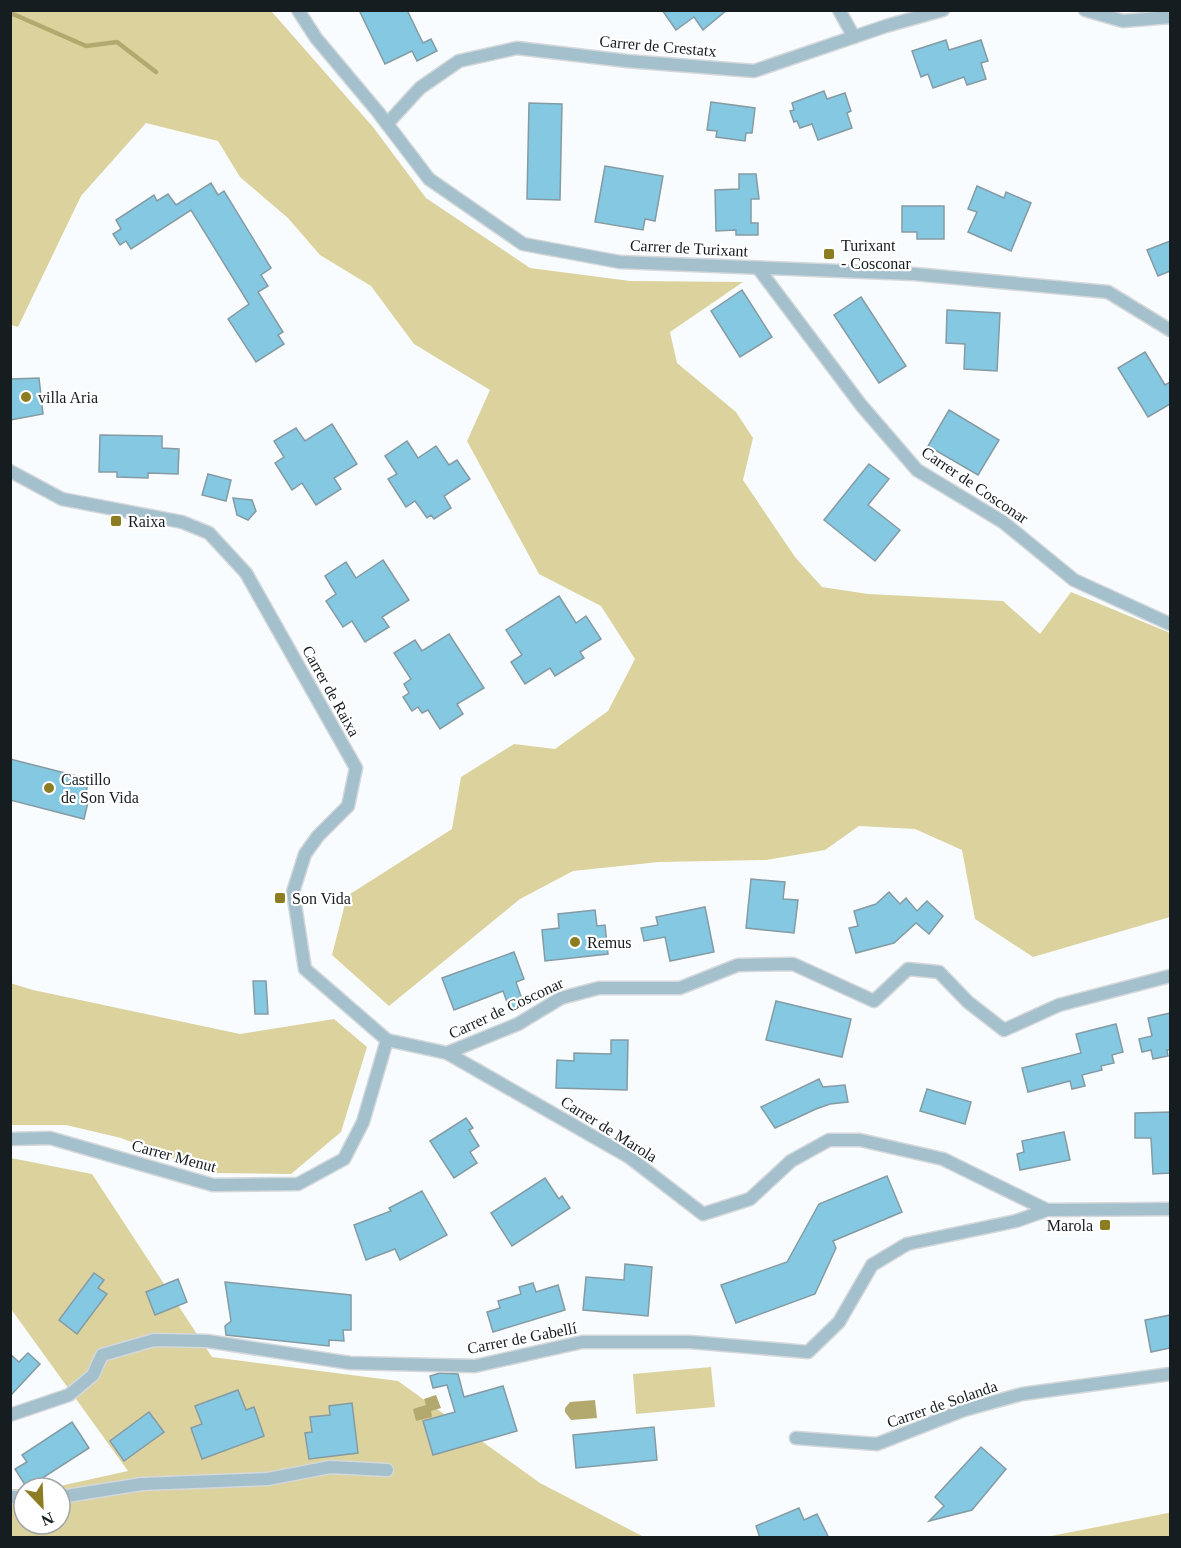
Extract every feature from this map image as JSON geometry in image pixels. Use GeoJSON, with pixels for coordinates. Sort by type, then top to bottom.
{"type":"FeatureCollection","features":[{"type":"Feature","properties":{"kind":"street","name":"Carrer de Turixant"},"geometry":{"type":"LineString","coordinates":[[298,10],[316,38],[429,179],[523,244],[620,262],[914,274],[1107,292],[1170,330]]}},
{"type":"Feature","properties":{"kind":"street"},"geometry":{"type":"LineString","coordinates":[[839,10],[854,37]]}},
{"type":"Feature","properties":{"kind":"street","name":"Carrer de Crestatx"},"geometry":{"type":"LineString","coordinates":[[387,124],[420,88],[459,61],[517,48],[627,61],[754,71],[943,10]]}},
{"type":"Feature","properties":{"kind":"street"},"geometry":{"type":"LineString","coordinates":[[1085,10],[1124,21],[1170,17]]}},
{"type":"Feature","properties":{"kind":"street","name":"Carrer de Cosconar"},"geometry":{"type":"LineString","coordinates":[[758,268],[861,405],[916,470],[1003,522],[1074,580],[1170,624]]}},
{"type":"Feature","properties":{"kind":"street","name":"Carrer de Raixa"},"geometry":{"type":"LineString","coordinates":[[10,471],[62,500],[182,522],[209,533],[246,573],[356,768],[348,806],[318,836],[305,854],[293,892],[305,969],[387,1040]]}},
{"type":"Feature","properties":{"kind":"street","name":"Carrer de Cosconar"},"geometry":{"type":"LineString","coordinates":[[447,1053],[518,1024],[561,998],[599,988],[681,988],[738,965],[792,964],[874,1001],[908,969],[939,972],[968,1002],[1004,1030],[1059,1005],[1170,976]]}},
{"type":"Feature","properties":{"kind":"street","name":"Carrer de Marola"},"geometry":{"type":"LineString","coordinates":[[387,1040],[447,1053],[629,1157],[703,1214],[750,1199],[791,1161],[829,1140],[860,1140],[943,1160],[1047,1210],[1170,1209]]}},
{"type":"Feature","properties":{"kind":"street","name":"Carrer Menut"},"geometry":{"type":"LineString","coordinates":[[10,1139],[50,1138],[213,1185],[298,1184],[344,1159],[363,1122],[387,1040]]}},
{"type":"Feature","properties":{"kind":"street","name":"Carrer de Gabellí"},"geometry":{"type":"LineString","coordinates":[[10,1415],[69,1395],[93,1375],[102,1355],[154,1340],[207,1341],[350,1363],[475,1366],[582,1342],[690,1341],[808,1353],[839,1322],[872,1265],[907,1244],[1016,1221],[1047,1210]]}},
{"type":"Feature","properties":{"kind":"street","name":"Carrer de Solanda"},"geometry":{"type":"LineString","coordinates":[[796,1438],[877,1444],[964,1410],[1022,1394],[1170,1374]]}},
{"type":"Feature","properties":{"kind":"street"},"geometry":{"type":"LineString","coordinates":[[72,1495],[142,1484],[268,1479],[330,1467],[387,1470]]}},
{"type":"Feature","properties":{"kind":"shaded area"},"geometry":{"type":"Polygon","coordinates":[[[267,10],[272,12],[373,127],[426,198],[530,268],[630,281],[743,282],[670,332],[677,363],[736,412],[753,438],[743,480],[795,557],[822,587],[868,594],[1003,601],[1040,634],[1071,592],[1170,633],[1170,917],[1033,957],[975,919],[962,850],[915,829],[859,826],[825,850],[766,860],[659,862],[573,871],[520,899],[389,1006],[332,955],[347,896],[452,829],[461,777],[514,744],[555,749],[608,711],[635,659],[601,606],[539,574],[467,441],[490,390],[414,344],[371,286],[320,255],[288,218],[240,177],[218,141],[146,123],[81,196],[18,327],[11,325],[11,11],[267,10]]]}},
{"type":"Feature","properties":{"kind":"shaded area"},"geometry":{"type":"Polygon","coordinates":[[[10,983],[33,990],[240,1034],[334,1019],[367,1047],[341,1132],[291,1174],[212,1173],[121,1138],[66,1125],[11,1125],[10,983]]]}},
{"type":"Feature","properties":{"kind":"shaded area"},"geometry":{"type":"Polygon","coordinates":[[[11,1158],[92,1174],[212,1357],[398,1381],[540,1483],[644,1537],[11,1537],[10,1489],[12,1489],[12,1536],[72,1536],[72,1483],[128,1471],[11,1309],[11,1158]]]}},
{"type":"Feature","properties":{"kind":"shaded area"},"geometry":{"type":"Polygon","coordinates":[[[711,1367],[715,1407],[636,1414],[633,1374],[711,1367]]]}},
{"type":"Feature","properties":{"kind":"shaded area"},"geometry":{"type":"Polygon","coordinates":[[[436,1395],[441,1408],[431,1411],[432,1417],[416,1421],[413,1409],[426,1405],[424,1399],[436,1395]]]}},
{"type":"Feature","properties":{"kind":"shaded area"},"geometry":{"type":"Polygon","coordinates":[[[595,1400],[597,1418],[571,1420],[565,1412],[570,1402],[595,1400]]]}},
{"type":"Feature","properties":{"kind":"shaded area"},"geometry":{"type":"Polygon","coordinates":[[[1170,1512],[1170,1537],[1046,1537],[1168,1513],[1170,1512]]]}},
{"type":"Feature","properties":{"kind":"building"},"geometry":{"type":"Polygon","coordinates":[[[359,10],[407,10],[423,43],[431,39],[437,51],[417,61],[412,51],[385,64],[359,10]]]}},
{"type":"Feature","properties":{"kind":"building"},"geometry":{"type":"Polygon","coordinates":[[[662,10],[727,10],[703,30],[694,17],[676,30],[662,10]]]}},
{"type":"Feature","properties":{"kind":"building"},"geometry":{"type":"Polygon","coordinates":[[[946,40],[949,50],[981,40],[988,61],[981,63],[986,79],[967,85],[964,77],[933,88],[928,74],[921,77],[912,51],[946,40]]]}},
{"type":"Feature","properties":{"kind":"building"},"geometry":{"type":"Polygon","coordinates":[[[824,91],[827,99],[845,93],[851,111],[847,113],[852,128],[818,140],[812,124],[800,128],[797,121],[794,122],[790,111],[794,110],[792,103],[824,91]]]}},
{"type":"Feature","properties":{"kind":"building"},"geometry":{"type":"Polygon","coordinates":[[[711,102],[755,108],[752,133],[746,133],[745,141],[716,137],[717,131],[707,130],[711,102]]]}},
{"type":"Feature","properties":{"kind":"building"},"geometry":{"type":"Polygon","coordinates":[[[529,103],[562,104],[560,200],[527,199],[529,103]]]}},
{"type":"Feature","properties":{"kind":"building"},"geometry":{"type":"Polygon","coordinates":[[[605,166],[663,176],[655,221],[645,219],[643,230],[595,222],[605,166]]]}},
{"type":"Feature","properties":{"kind":"building"},"geometry":{"type":"Polygon","coordinates":[[[739,174],[756,174],[759,199],[751,199],[751,223],[758,223],[758,235],[736,235],[736,230],[716,231],[715,190],[739,189],[739,174]]]}},
{"type":"Feature","properties":{"kind":"building"},"geometry":{"type":"Polygon","coordinates":[[[211,183],[218,195],[224,191],[271,268],[261,275],[268,286],[258,292],[283,332],[278,335],[284,344],[256,362],[228,319],[249,304],[191,210],[131,249],[126,241],[120,245],[113,234],[121,229],[116,220],[154,195],[157,201],[168,194],[176,205],[211,183]]]}},
{"type":"Feature","properties":{"kind":"building"},"geometry":{"type":"Polygon","coordinates":[[[977,186],[1004,198],[1006,192],[1031,203],[1011,251],[968,232],[977,212],[968,209],[977,186]]]}},
{"type":"Feature","properties":{"kind":"building"},"geometry":{"type":"Polygon","coordinates":[[[902,206],[944,206],[944,239],[917,239],[917,232],[902,232],[902,206]]]}},
{"type":"Feature","properties":{"kind":"building"},"geometry":{"type":"Polygon","coordinates":[[[1170,241],[1170,271],[1158,276],[1147,250],[1170,241]]]}},
{"type":"Feature","properties":{"kind":"building"},"geometry":{"type":"Polygon","coordinates":[[[742,290],[772,337],[740,357],[711,311],[742,290]]]}},
{"type":"Feature","properties":{"kind":"building"},"geometry":{"type":"Polygon","coordinates":[[[861,297],[906,366],[879,383],[834,315],[861,297]]]}},
{"type":"Feature","properties":{"kind":"building"},"geometry":{"type":"Polygon","coordinates":[[[947,310],[1000,313],[997,371],[964,369],[965,344],[946,343],[947,310]]]}},
{"type":"Feature","properties":{"kind":"building"},"geometry":{"type":"Polygon","coordinates":[[[1145,352],[1165,385],[1170,382],[1170,404],[1148,417],[1118,368],[1145,352]]]}},
{"type":"Feature","properties":{"kind":"building","name":"villa Aria"},"geometry":{"type":"Polygon","coordinates":[[[39,378],[43,414],[10,420],[10,379],[39,378]]]}},
{"type":"Feature","properties":{"kind":"building"},"geometry":{"type":"Polygon","coordinates":[[[949,410],[999,440],[978,475],[928,446],[949,410]]]}},
{"type":"Feature","properties":{"kind":"building"},"geometry":{"type":"Polygon","coordinates":[[[332,424],[357,464],[334,478],[341,489],[316,505],[302,483],[292,490],[275,463],[284,457],[274,441],[296,428],[305,441],[332,424]]]}},
{"type":"Feature","properties":{"kind":"building"},"geometry":{"type":"Polygon","coordinates":[[[100,435],[162,436],[162,448],[179,449],[178,474],[148,473],[148,478],[117,477],[117,472],[99,472],[100,435]]]}},
{"type":"Feature","properties":{"kind":"building"},"geometry":{"type":"Polygon","coordinates":[[[407,441],[418,458],[436,446],[449,465],[457,460],[470,479],[444,496],[451,508],[434,519],[431,515],[427,518],[415,501],[406,507],[388,479],[397,474],[385,456],[407,441]]]}},
{"type":"Feature","properties":{"kind":"building"},"geometry":{"type":"Polygon","coordinates":[[[869,464],[889,479],[868,505],[900,530],[875,561],[824,520],[869,464]]]}},
{"type":"Feature","properties":{"kind":"building"},"geometry":{"type":"Polygon","coordinates":[[[208,474],[231,480],[226,501],[202,495],[208,474]]]}},
{"type":"Feature","properties":{"kind":"building"},"geometry":{"type":"Polygon","coordinates":[[[233,498],[252,500],[256,511],[248,520],[237,515],[233,498]]]}},
{"type":"Feature","properties":{"kind":"building"},"geometry":{"type":"Polygon","coordinates":[[[383,560],[409,600],[382,617],[389,627],[365,642],[352,621],[343,627],[326,601],[336,594],[325,576],[346,562],[356,578],[383,560]]]}},
{"type":"Feature","properties":{"kind":"building"},"geometry":{"type":"Polygon","coordinates":[[[559,596],[576,623],[586,616],[601,639],[580,652],[584,658],[555,676],[550,668],[525,684],[511,662],[522,655],[506,630],[559,596]]]}},
{"type":"Feature","properties":{"kind":"building"},"geometry":{"type":"Polygon","coordinates":[[[449,634],[484,688],[457,704],[463,714],[440,729],[428,710],[422,713],[418,707],[412,711],[403,697],[409,693],[404,684],[411,679],[394,653],[415,640],[422,651],[449,634]]]}},
{"type":"Feature","properties":{"kind":"building","name":"Castillo de Son Vida"},"geometry":{"type":"Polygon","coordinates":[[[10,759],[89,779],[85,797],[89,798],[84,819],[10,800],[10,759]]]}},
{"type":"Feature","properties":{"kind":"building"},"geometry":{"type":"Polygon","coordinates":[[[751,879],[785,882],[783,899],[798,900],[794,933],[746,928],[751,879]]]}},
{"type":"Feature","properties":{"kind":"building"},"geometry":{"type":"Polygon","coordinates":[[[889,892],[900,904],[906,898],[917,911],[927,901],[943,916],[929,934],[916,923],[894,943],[856,953],[849,928],[858,926],[854,911],[876,904],[889,892]]]}},
{"type":"Feature","properties":{"kind":"building"},"geometry":{"type":"Polygon","coordinates":[[[705,907],[714,952],[670,961],[665,937],[644,941],[641,928],[658,925],[656,917],[705,907]]]}},
{"type":"Feature","properties":{"kind":"building","name":"Remus"},"geometry":{"type":"Polygon","coordinates":[[[595,910],[597,926],[605,925],[608,954],[545,961],[542,930],[559,928],[558,914],[595,910]]]}},
{"type":"Feature","properties":{"kind":"building"},"geometry":{"type":"Polygon","coordinates":[[[514,952],[524,979],[516,982],[524,1005],[510,1010],[503,991],[454,1010],[442,978],[514,952]]]}},
{"type":"Feature","properties":{"kind":"building"},"geometry":{"type":"Polygon","coordinates":[[[253,981],[266,981],[268,1014],[255,1014],[253,981]]]}},
{"type":"Feature","properties":{"kind":"building"},"geometry":{"type":"Polygon","coordinates":[[[776,1001],[851,1019],[842,1057],[766,1040],[776,1001]]]}},
{"type":"Feature","properties":{"kind":"building"},"geometry":{"type":"Polygon","coordinates":[[[1170,1013],[1168,1056],[1153,1059],[1151,1050],[1142,1052],[1139,1039],[1152,1036],[1148,1018],[1170,1013]]]}},
{"type":"Feature","properties":{"kind":"building"},"geometry":{"type":"Polygon","coordinates":[[[1116,1024],[1123,1052],[1112,1055],[1114,1063],[1101,1066],[1102,1070],[1082,1075],[1085,1086],[1072,1089],[1070,1081],[1028,1092],[1022,1068],[1081,1053],[1076,1034],[1116,1024]]]}},
{"type":"Feature","properties":{"kind":"building"},"geometry":{"type":"Polygon","coordinates":[[[611,1040],[628,1040],[627,1090],[556,1088],[557,1060],[574,1061],[574,1053],[611,1054],[611,1040]]]}},
{"type":"Feature","properties":{"kind":"building"},"geometry":{"type":"Polygon","coordinates":[[[819,1079],[823,1087],[845,1085],[848,1102],[830,1104],[775,1128],[761,1107],[819,1079]]]}},
{"type":"Feature","properties":{"kind":"building"},"geometry":{"type":"Polygon","coordinates":[[[927,1089],[971,1102],[965,1124],[920,1111],[927,1089]]]}},
{"type":"Feature","properties":{"kind":"building"},"geometry":{"type":"Polygon","coordinates":[[[1170,1112],[1170,1173],[1153,1174],[1151,1138],[1135,1138],[1135,1113],[1170,1112]]]}},
{"type":"Feature","properties":{"kind":"building"},"geometry":{"type":"Polygon","coordinates":[[[466,1118],[473,1128],[469,1130],[479,1146],[470,1152],[477,1163],[454,1178],[430,1141],[466,1118]]]}},
{"type":"Feature","properties":{"kind":"building"},"geometry":{"type":"Polygon","coordinates":[[[1064,1132],[1070,1160],[1020,1170],[1017,1154],[1024,1152],[1022,1141],[1064,1132]]]}},
{"type":"Feature","properties":{"kind":"building"},"geometry":{"type":"Polygon","coordinates":[[[887,1176],[902,1212],[833,1241],[836,1248],[815,1294],[736,1323],[721,1285],[787,1262],[819,1204],[887,1176]]]}},
{"type":"Feature","properties":{"kind":"building"},"geometry":{"type":"Polygon","coordinates":[[[545,1178],[559,1199],[562,1196],[570,1208],[512,1246],[491,1213],[545,1178]]]}},
{"type":"Feature","properties":{"kind":"building"},"geometry":{"type":"Polygon","coordinates":[[[422,1191],[447,1235],[400,1260],[395,1249],[366,1260],[354,1225],[391,1211],[389,1208],[422,1191]]]}},
{"type":"Feature","properties":{"kind":"building"},"geometry":{"type":"Polygon","coordinates":[[[625,1264],[652,1267],[648,1316],[583,1310],[586,1277],[624,1280],[625,1264]]]}},
{"type":"Feature","properties":{"kind":"building"},"geometry":{"type":"Polygon","coordinates":[[[94,1273],[104,1280],[98,1288],[107,1294],[77,1334],[59,1320],[94,1273]]]}},
{"type":"Feature","properties":{"kind":"building"},"geometry":{"type":"Polygon","coordinates":[[[178,1279],[187,1302],[155,1315],[146,1292],[178,1279]]]}},
{"type":"Feature","properties":{"kind":"building"},"geometry":{"type":"Polygon","coordinates":[[[225,1282],[351,1295],[351,1330],[343,1330],[344,1341],[329,1340],[329,1346],[226,1335],[225,1326],[231,1321],[225,1282]]]}},
{"type":"Feature","properties":{"kind":"building"},"geometry":{"type":"Polygon","coordinates":[[[533,1283],[536,1292],[558,1285],[565,1310],[493,1332],[487,1312],[500,1308],[498,1301],[521,1294],[519,1287],[533,1283]]]}},
{"type":"Feature","properties":{"kind":"building"},"geometry":{"type":"Polygon","coordinates":[[[1170,1315],[1170,1348],[1151,1352],[1145,1320],[1170,1315]]]}},
{"type":"Feature","properties":{"kind":"building"},"geometry":{"type":"Polygon","coordinates":[[[28,1353],[40,1364],[10,1396],[10,1354],[19,1362],[28,1353]]]}},
{"type":"Feature","properties":{"kind":"building"},"geometry":{"type":"Polygon","coordinates":[[[440,1373],[458,1374],[464,1397],[503,1386],[517,1431],[433,1455],[423,1421],[455,1412],[447,1385],[433,1388],[430,1376],[440,1373]]]}},
{"type":"Feature","properties":{"kind":"building"},"geometry":{"type":"Polygon","coordinates":[[[238,1390],[246,1410],[254,1407],[264,1436],[202,1459],[191,1428],[202,1424],[195,1406],[238,1390]]]}},
{"type":"Feature","properties":{"kind":"building"},"geometry":{"type":"Polygon","coordinates":[[[352,1403],[358,1453],[309,1459],[305,1433],[312,1432],[310,1417],[330,1415],[329,1406],[352,1403]]]}},
{"type":"Feature","properties":{"kind":"building"},"geometry":{"type":"Polygon","coordinates":[[[149,1412],[164,1432],[124,1461],[110,1441],[149,1412]]]}},
{"type":"Feature","properties":{"kind":"building"},"geometry":{"type":"Polygon","coordinates":[[[72,1422],[89,1448],[46,1476],[19,1476],[15,1469],[27,1462],[22,1455],[72,1422]]]}},
{"type":"Feature","properties":{"kind":"building"},"geometry":{"type":"Polygon","coordinates":[[[654,1427],[657,1460],[576,1468],[573,1435],[654,1427]]]}},
{"type":"Feature","properties":{"kind":"building"},"geometry":{"type":"Polygon","coordinates":[[[981,1447],[1006,1469],[972,1510],[929,1521],[944,1506],[935,1497],[981,1447]]]}},
{"type":"Feature","properties":{"kind":"building"},"geometry":{"type":"Polygon","coordinates":[[[799,1508],[804,1520],[817,1514],[829,1538],[760,1538],[756,1526],[799,1508]]]}},
{"type":"Feature","properties":{"kind":"waterway"},"geometry":{"type":"LineString","coordinates":[[10,15],[13,14],[86,46],[117,42],[156,72]]}},
{"type":"Feature","properties":{"kind":"place","name":"Turixant - Cosconar"},"geometry":{"type":"Point","coordinates":[829,254]}},
{"type":"Feature","properties":{"kind":"place","name":"villa Aria"},"geometry":{"type":"Point","coordinates":[26,397]}},
{"type":"Feature","properties":{"kind":"place","name":"Raixa"},"geometry":{"type":"Point","coordinates":[116,521]}},
{"type":"Feature","properties":{"kind":"place","name":"Castillo de Son Vida"},"geometry":{"type":"Point","coordinates":[49,788]}},
{"type":"Feature","properties":{"kind":"place","name":"Son Vida"},"geometry":{"type":"Point","coordinates":[280,898]}},
{"type":"Feature","properties":{"kind":"place","name":"Remus"},"geometry":{"type":"Point","coordinates":[575,942]}},
{"type":"Feature","properties":{"kind":"place","name":"Marola"},"geometry":{"type":"Point","coordinates":[1105,1225]}}]}
